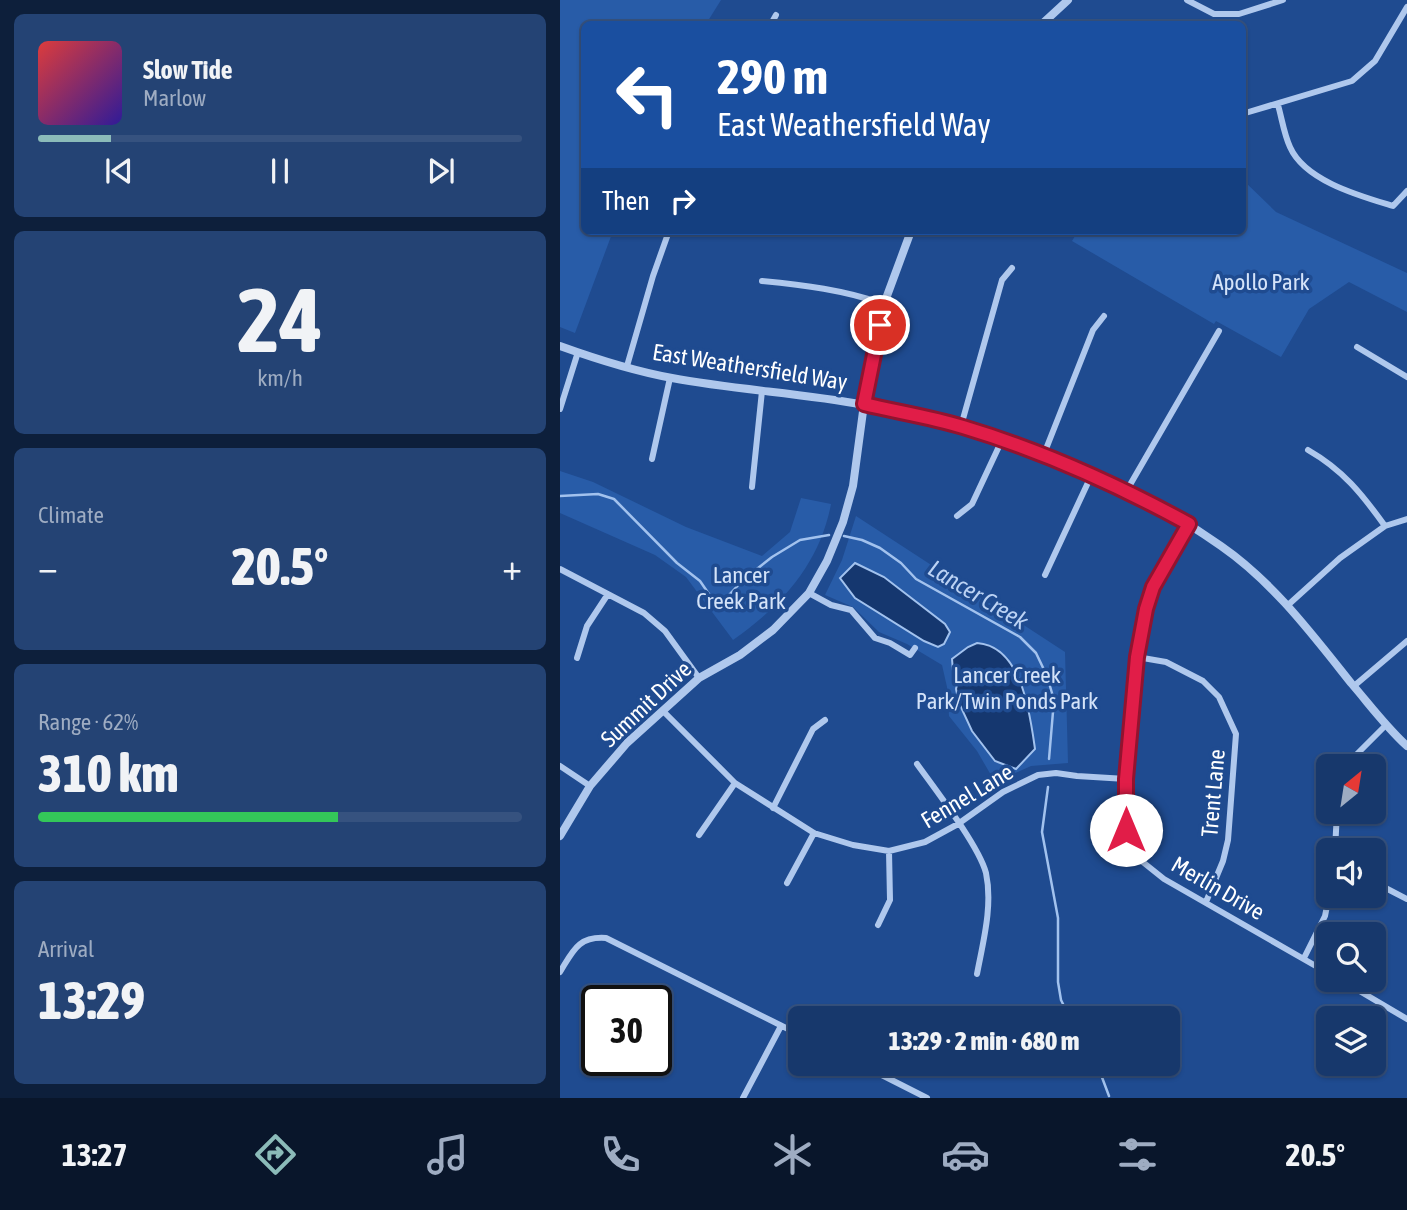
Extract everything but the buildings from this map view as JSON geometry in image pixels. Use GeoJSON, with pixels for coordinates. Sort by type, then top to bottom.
{"type":"FeatureCollection","features":[{"type":"Feature","properties":{"kind":"street"},"geometry":{"type":"LineString","coordinates":[[1045,21],[1068,0]]}},
{"type":"Feature","properties":{"kind":"street"},"geometry":{"type":"LineString","coordinates":[[1187,0],[1214,14],[1239,14],[1283,0]]}},
{"type":"Feature","properties":{"kind":"street"},"geometry":{"type":"LineString","coordinates":[[1246,113],[1352,81],[1375,61],[1407,7]]}},
{"type":"Feature","properties":{"kind":"street"},"geometry":{"type":"LineString","coordinates":[[773,21],[776,15]]}},
{"type":"Feature","properties":{"kind":"street"},"geometry":{"type":"LineString","coordinates":[[1278,105],[1290,149],[1306,169],[1353,194],[1393,206],[1407,191]]}},
{"type":"Feature","properties":{"kind":"street"},"geometry":{"type":"LineString","coordinates":[[627,366],[668,235]]}},
{"type":"Feature","properties":{"kind":"street","name":"Summit Drive"},"geometry":{"type":"LineString","coordinates":[[560,836],[590,786],[627,743],[699,678],[740,655],[771,631],[809,593],[827,561],[843,522],[853,486],[864,404],[884,304],[910,235]]}},
{"type":"Feature","properties":{"kind":"street"},"geometry":{"type":"LineString","coordinates":[[961,426],[1002,280],[1012,268]]}},
{"type":"Feature","properties":{"kind":"street"},"geometry":{"type":"LineString","coordinates":[[762,281],[825,287],[857,294],[884,304]]}},
{"type":"Feature","properties":{"kind":"street"},"geometry":{"type":"LineString","coordinates":[[1044,454],[1093,330],[1104,316]]}},
{"type":"Feature","properties":{"kind":"street"},"geometry":{"type":"LineString","coordinates":[[1127,490],[1219,331]]}},
{"type":"Feature","properties":{"kind":"street","name":"East Weathersfield Way"},"geometry":{"type":"LineString","coordinates":[[560,345],[670,377],[864,404],[961,426],[1044,454],[1127,490],[1189,524],[1254,572],[1288,605],[1385,726],[1407,746]]}},
{"type":"Feature","properties":{"kind":"street"},"geometry":{"type":"LineString","coordinates":[[1357,347],[1407,377]]}},
{"type":"Feature","properties":{"kind":"street"},"geometry":{"type":"LineString","coordinates":[[560,409],[578,352]]}},
{"type":"Feature","properties":{"kind":"street"},"geometry":{"type":"LineString","coordinates":[[652,459],[670,377]]}},
{"type":"Feature","properties":{"kind":"street"},"geometry":{"type":"LineString","coordinates":[[752,487],[762,391]]}},
{"type":"Feature","properties":{"kind":"street"},"geometry":{"type":"LineString","coordinates":[[957,516],[972,504],[1002,440]]}},
{"type":"Feature","properties":{"kind":"street"},"geometry":{"type":"LineString","coordinates":[[1308,450],[1327,460],[1356,487],[1385,526]]}},
{"type":"Feature","properties":{"kind":"street"},"geometry":{"type":"LineString","coordinates":[[1045,575],[1092,474]]}},
{"type":"Feature","properties":{"kind":"street"},"geometry":{"type":"LineString","coordinates":[[1288,605],[1340,558],[1385,526],[1407,519]]}},
{"type":"Feature","properties":{"kind":"street","name":"Merlin Drive"},"geometry":{"type":"LineString","coordinates":[[1189,524],[1153,587],[1146,609],[1137,657],[1126,779],[1126,830],[1139,859],[1164,879],[1316,966]]}},
{"type":"Feature","properties":{"kind":"street"},"geometry":{"type":"LineString","coordinates":[[560,569],[644,613],[665,631],[699,678]]}},
{"type":"Feature","properties":{"kind":"street"},"geometry":{"type":"LineString","coordinates":[[577,657],[587,626],[608,593]]}},
{"type":"Feature","properties":{"kind":"street"},"geometry":{"type":"LineString","coordinates":[[809,593],[831,605],[851,610],[875,638],[890,643],[911,656],[915,648]]}},
{"type":"Feature","properties":{"kind":"street"},"geometry":{"type":"LineString","coordinates":[[1354,686],[1407,641]]}},
{"type":"Feature","properties":{"kind":"street","name":"Trent Lane"},"geometry":{"type":"LineString","coordinates":[[1137,657],[1166,662],[1203,681],[1219,697],[1236,734],[1228,840],[1223,861],[1206,902]]}},
{"type":"Feature","properties":{"kind":"street","name":"Fennel Lane"},"geometry":{"type":"LineString","coordinates":[[663,711],[735,783],[814,833],[853,845],[889,850],[925,842],[958,824],[1003,792],[1038,775],[1056,773],[1126,779]]}},
{"type":"Feature","properties":{"kind":"street"},"geometry":{"type":"LineString","coordinates":[[773,808],[813,729],[825,720]]}},
{"type":"Feature","properties":{"kind":"street"},"geometry":{"type":"LineString","coordinates":[[1357,754],[1385,726]]}},
{"type":"Feature","properties":{"kind":"street"},"geometry":{"type":"LineString","coordinates":[[917,764],[975,850],[986,872],[988,913],[978,974]]}},
{"type":"Feature","properties":{"kind":"street"},"geometry":{"type":"LineString","coordinates":[[560,766],[590,786]]}},
{"type":"Feature","properties":{"kind":"street"},"geometry":{"type":"LineString","coordinates":[[699,835],[735,783]]}},
{"type":"Feature","properties":{"kind":"street"},"geometry":{"type":"LineString","coordinates":[[787,883],[814,833]]}},
{"type":"Feature","properties":{"kind":"street"},"geometry":{"type":"LineString","coordinates":[[878,925],[890,900],[889,850]]}},
{"type":"Feature","properties":{"kind":"street"},"geometry":{"type":"LineString","coordinates":[[1386,888],[1407,899]]}},
{"type":"Feature","properties":{"kind":"street"},"geometry":{"type":"LineString","coordinates":[[1304,958],[1327,908]]}},
{"type":"Feature","properties":{"kind":"street"},"geometry":{"type":"LineString","coordinates":[[560,972],[581,942],[587,939],[606,939],[788,1029]]}},
{"type":"Feature","properties":{"kind":"street"},"geometry":{"type":"LineString","coordinates":[[1361,992],[1407,1019]]}},
{"type":"Feature","properties":{"kind":"street"},"geometry":{"type":"LineString","coordinates":[[743,1098],[781,1026]]}},
{"type":"Feature","properties":{"kind":"street"},"geometry":{"type":"LineString","coordinates":[[884,1076],[927,1098]]}},
{"type":"Feature","properties":{"kind":"green space"},"geometry":{"type":"Polygon","coordinates":[[[560,0],[721,0],[708,21],[581,21],[581,235],[612,235],[575,333],[560,327],[560,0]]]}},
{"type":"Feature","properties":{"kind":"green space","name":"Apollo Park"},"geometry":{"type":"Polygon","coordinates":[[[1246,183],[1276,212],[1407,273],[1407,312],[1349,282],[1309,309],[1281,357],[1216,321],[1214,324],[1072,241],[1076,235],[1246,235],[1246,183]]]}},
{"type":"Feature","properties":{"kind":"green space","name":"Lancer Creek Park"},"geometry":{"type":"Polygon","coordinates":[[[560,471],[593,482],[686,527],[762,556],[790,532],[801,498],[831,504],[818,546],[796,582],[767,613],[733,640],[686,577],[655,555],[560,513],[560,471]]]}},
{"type":"Feature","properties":{"kind":"green space","name":"Lancer Creek Park/Twin Ponds Park"},"geometry":{"type":"Polygon","coordinates":[[[856,516],[1065,652],[1068,763],[1031,766],[995,782],[977,751],[949,716],[942,665],[907,644],[879,632],[853,607],[825,595],[842,560],[856,516]]]}},
{"type":"Feature","properties":{"kind":"shaded area"},"geometry":{"type":"Polygon","coordinates":[[[855,563],[884,577],[945,624],[950,632],[944,644],[938,647],[924,641],[855,598],[840,578],[855,563]]]}},
{"type":"Feature","properties":{"kind":"shaded area"},"geometry":{"type":"Polygon","coordinates":[[[977,643],[992,647],[1004,656],[1021,684],[1035,749],[1016,769],[995,761],[972,731],[959,703],[956,689],[959,676],[953,671],[952,659],[977,643]]]}},
{"type":"Feature","properties":{"kind":"waterway","name":"Lancer Creek"},"geometry":{"type":"LineString","coordinates":[[560,496],[598,494],[614,499],[677,563],[700,581],[717,601],[728,596],[744,579],[772,557],[800,540],[829,535]]}},
{"type":"Feature","properties":{"kind":"waterway","name":"Lancer Creek"},"geometry":{"type":"LineString","coordinates":[[844,536],[880,548],[901,563],[916,579],[1020,637],[1036,653],[1054,700],[1049,759]]}},
{"type":"Feature","properties":{"kind":"waterway"},"geometry":{"type":"LineString","coordinates":[[1048,787],[1042,832],[1058,918],[1058,982],[1064,1006]]}},
{"type":"Feature","properties":{"kind":"waterway"},"geometry":{"type":"LineString","coordinates":[[1102,1076],[1109,1096]]}},
{"type":"Feature","properties":{"kind":"route"},"geometry":{"type":"LineString","coordinates":[[880,325],[864,404],[961,426],[1044,454],[1127,490],[1189,524],[1153,587],[1146,609],[1137,657],[1126,779],[1126,830]]}}]}
